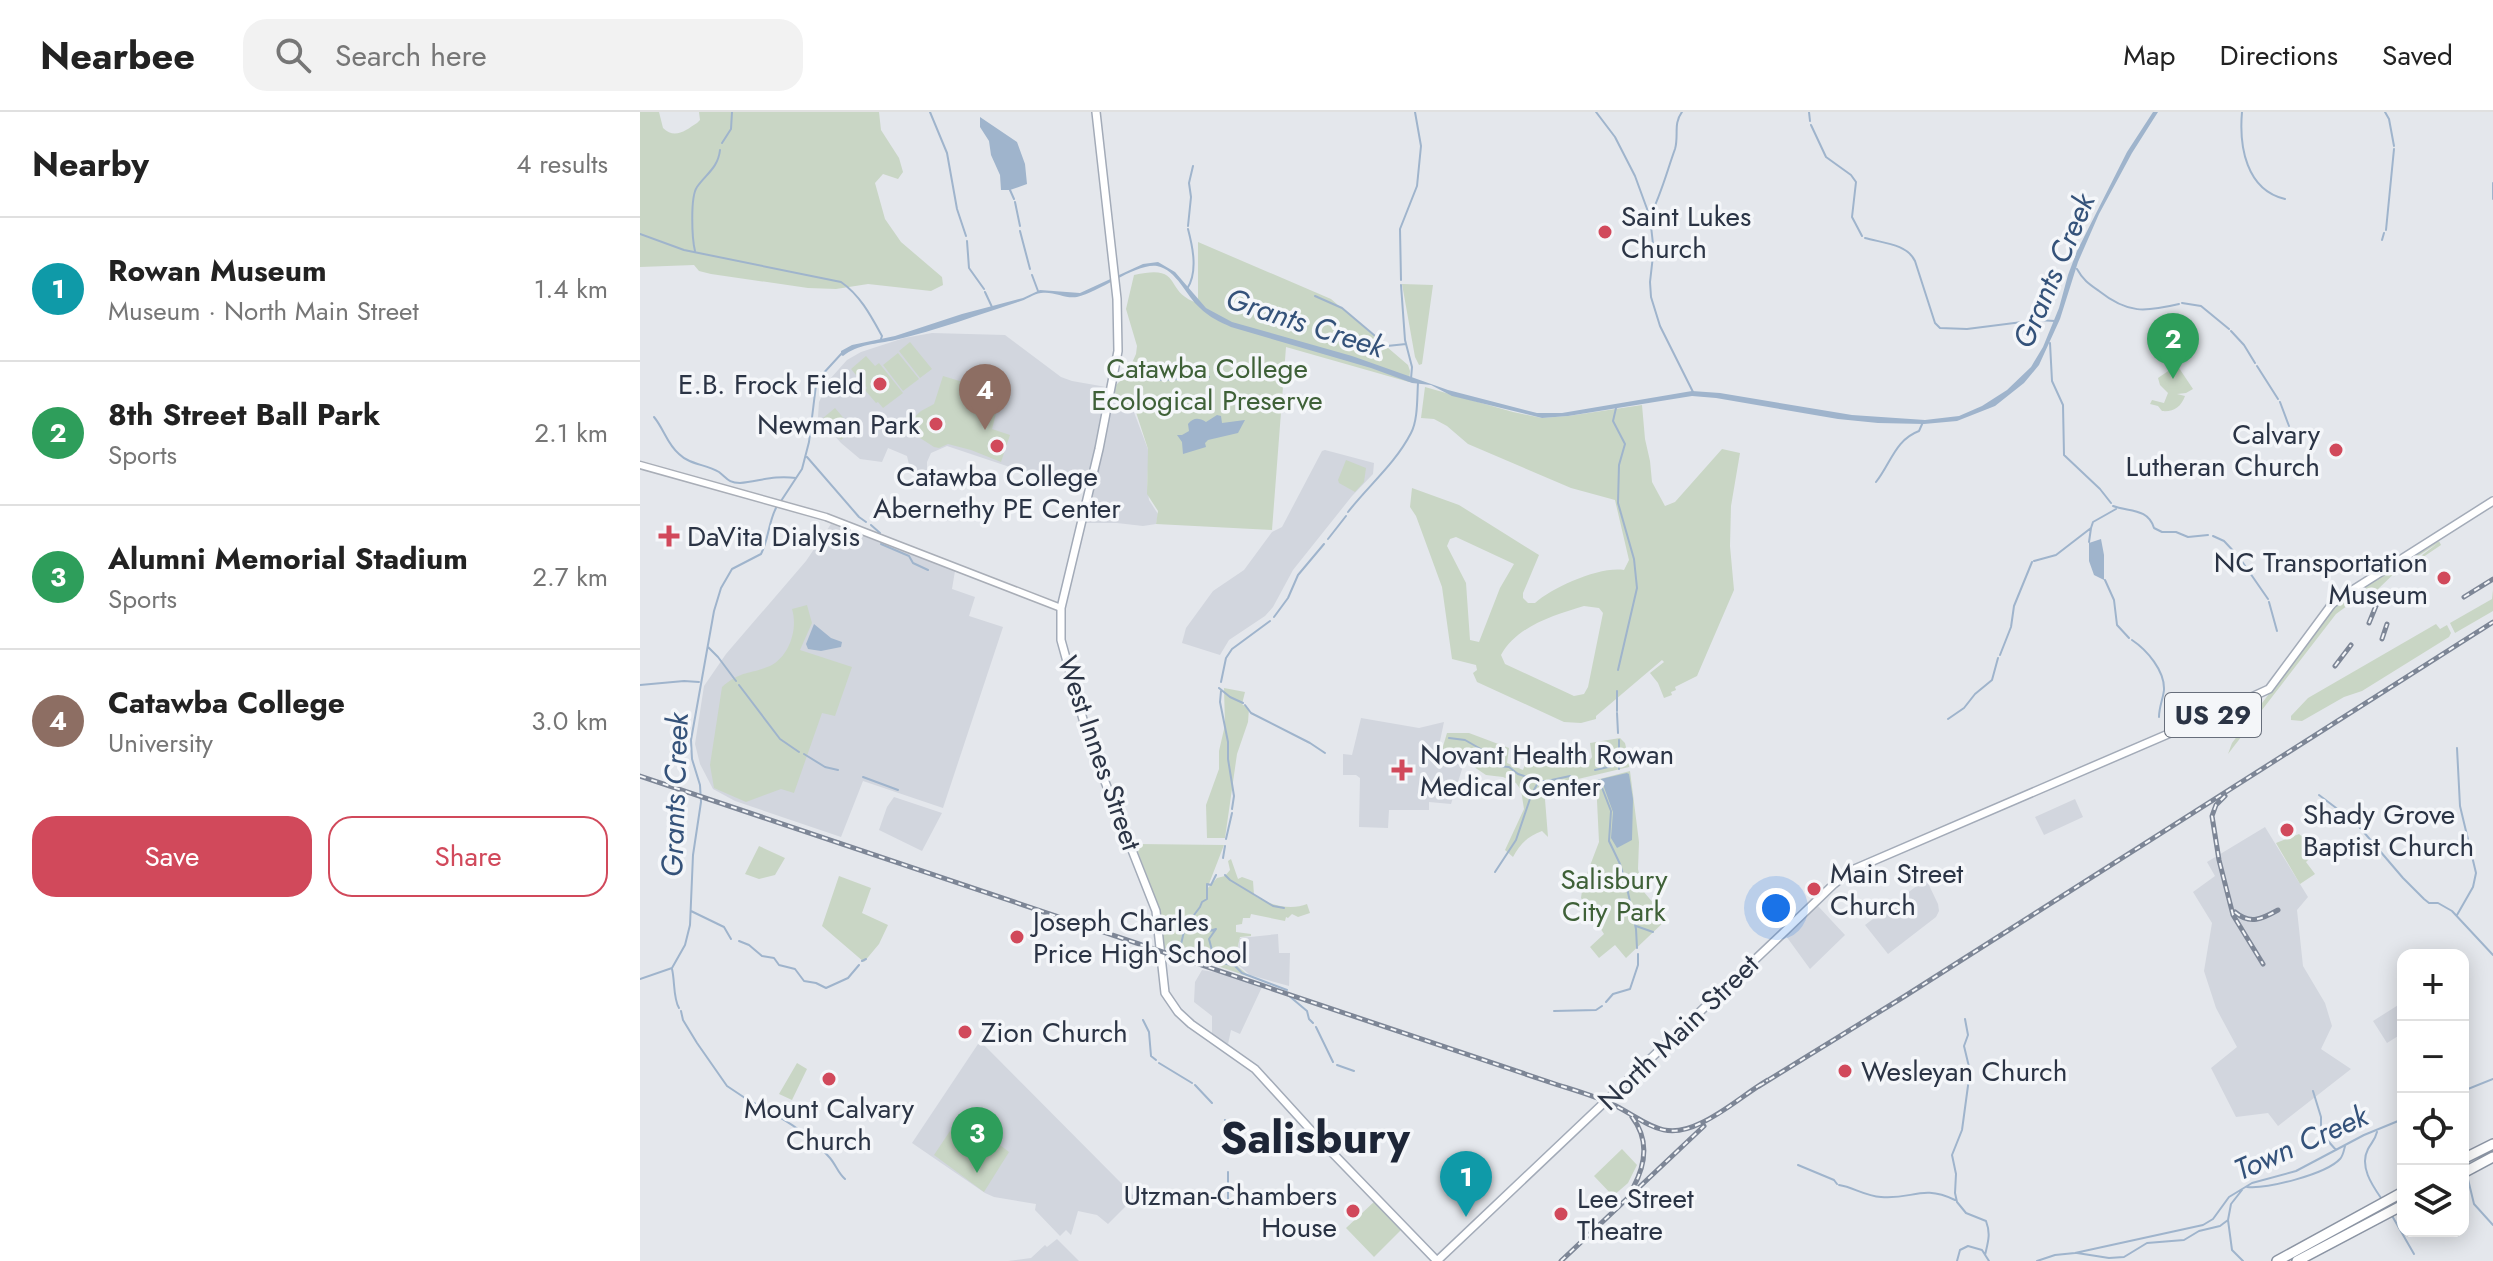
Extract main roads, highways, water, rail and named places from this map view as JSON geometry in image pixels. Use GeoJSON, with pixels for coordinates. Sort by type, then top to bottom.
{"type":"FeatureCollection","features":[{"type":"Feature","properties":{"kind":"highway"},"geometry":{"type":"LineString","coordinates":[[2469,1156],[2493,1144]]}},
{"type":"Feature","properties":{"kind":"highway"},"geometry":{"type":"LineString","coordinates":[[2469,1170],[2493,1157]]}},
{"type":"Feature","properties":{"kind":"highway"},"geometry":{"type":"LineString","coordinates":[[2297,1261],[2387,1207],[2397,1198]]}},
{"type":"Feature","properties":{"kind":"highway"},"geometry":{"type":"LineString","coordinates":[[2277,1261],[2387,1207],[2397,1206]]}},
{"type":"Feature","properties":{"kind":"main road","name":"West Innes Street"},"geometry":{"type":"LineString","coordinates":[[1096,112],[1115,287],[1118,351],[1107,416],[1061,608],[1061,640],[1084,723],[1156,911],[1167,995],[1178,1012],[1255,1069],[1437,1261]]}},
{"type":"Feature","properties":{"kind":"main road"},"geometry":{"type":"LineString","coordinates":[[640,465],[826,517],[1061,608]]}},
{"type":"Feature","properties":{"kind":"main road","name":"North Main Street"},"geometry":{"type":"LineString","coordinates":[[1437,1261],[1852,870],[2269,689],[2332,604],[2493,501]]}},
{"type":"Feature","properties":{"kind":"water"},"geometry":{"type":"Polygon","coordinates":[[[2153,112],[2158,112],[2099,214],[2078,262],[2060,319],[2039,365],[2024,383],[1995,406],[1957,421],[1878,423],[1692,396],[1542,418],[1452,396],[1431,385],[1412,383],[1231,327],[1203,311],[1176,278],[1157,266],[1139,269],[1077,297],[1038,294],[942,327],[841,355],[841,351],[852,345],[895,336],[1023,298],[1040,290],[1080,293],[1143,264],[1158,262],[1175,272],[1206,308],[1232,322],[1352,356],[1448,390],[1537,413],[1562,413],[1692,391],[1852,415],[1925,420],[1959,416],[2007,390],[2031,367],[2059,308],[2077,251],[2127,152],[2153,112]]]}},
{"type":"Feature","properties":{"kind":"water"},"geometry":{"type":"Polygon","coordinates":[[[980,117],[1017,142],[1025,164],[1027,184],[1001,190],[1000,175],[991,155],[989,141],[980,127],[980,117]]]}},
{"type":"Feature","properties":{"kind":"water"},"geometry":{"type":"Polygon","coordinates":[[[1217,415],[1221,416],[1222,423],[1245,420],[1238,433],[1208,440],[1206,447],[1183,454],[1182,442],[1177,435],[1189,431],[1188,424],[1192,420],[1206,422],[1217,415]]]}},
{"type":"Feature","properties":{"kind":"water"},"geometry":{"type":"Polygon","coordinates":[[[2101,539],[2104,580],[2094,575],[2089,561],[2089,543],[2101,539]]]}},
{"type":"Feature","properties":{"kind":"water"},"geometry":{"type":"Polygon","coordinates":[[[814,624],[831,638],[842,642],[841,647],[821,651],[808,649],[806,644],[814,624]]]}},
{"type":"Feature","properties":{"kind":"water"},"geometry":{"type":"Polygon","coordinates":[[[1627,773],[1633,799],[1632,840],[1617,848],[1611,838],[1613,812],[1601,779],[1627,773]]]}},
{"type":"Feature","properties":{"kind":"waterway"},"geometry":{"type":"LineString","coordinates":[[722,143],[731,129],[732,112]]}},
{"type":"Feature","properties":{"kind":"waterway"},"geometry":{"type":"LineString","coordinates":[[930,112],[947,153],[957,209],[966,236]]}},
{"type":"Feature","properties":{"kind":"waterway"},"geometry":{"type":"LineString","coordinates":[[1401,280],[1400,229],[1417,186],[1421,146],[1415,112]]}},
{"type":"Feature","properties":{"kind":"waterway"},"geometry":{"type":"LineString","coordinates":[[1596,112],[1615,137],[1635,176],[1650,217],[1653,244]]}},
{"type":"Feature","properties":{"kind":"waterway"},"geometry":{"type":"LineString","coordinates":[[1650,216],[1675,149],[1682,112]]}},
{"type":"Feature","properties":{"kind":"waterway"},"geometry":{"type":"LineString","coordinates":[[1809,112],[1810,121]]}},
{"type":"Feature","properties":{"kind":"waterway"},"geometry":{"type":"LineString","coordinates":[[2242,112],[2244,152],[2253,176],[2272,194],[2285,199]]}},
{"type":"Feature","properties":{"kind":"waterway"},"geometry":{"type":"LineString","coordinates":[[2385,112],[2394,146]]}},
{"type":"Feature","properties":{"kind":"waterway"},"geometry":{"type":"LineString","coordinates":[[1811,125],[1826,157],[1856,182],[1852,217],[1862,236]]}},
{"type":"Feature","properties":{"kind":"waterway"},"geometry":{"type":"LineString","coordinates":[[2386,230],[2394,149]]}},
{"type":"Feature","properties":{"kind":"waterway"},"geometry":{"type":"LineString","coordinates":[[695,251],[693,200],[697,187],[714,166],[720,150]]}},
{"type":"Feature","properties":{"kind":"waterway"},"geometry":{"type":"LineString","coordinates":[[1188,226],[1189,183],[1193,166]]}},
{"type":"Feature","properties":{"kind":"waterway"},"geometry":{"type":"LineString","coordinates":[[2493,183],[2493,199]]}},
{"type":"Feature","properties":{"kind":"waterway"},"geometry":{"type":"LineString","coordinates":[[1010,190],[1014,199]]}},
{"type":"Feature","properties":{"kind":"waterway"},"geometry":{"type":"LineString","coordinates":[[1015,202],[1020,226]]}},
{"type":"Feature","properties":{"kind":"waterway"},"geometry":{"type":"LineString","coordinates":[[1187,289],[1193,268],[1188,229]]}},
{"type":"Feature","properties":{"kind":"waterway"},"geometry":{"type":"LineString","coordinates":[[1020,231],[1030,269]]}},
{"type":"Feature","properties":{"kind":"waterway"},"geometry":{"type":"LineString","coordinates":[[2382,240],[2384,233]]}},
{"type":"Feature","properties":{"kind":"waterway"},"geometry":{"type":"LineString","coordinates":[[640,234],[684,250],[841,282],[864,306],[881,339]]}},
{"type":"Feature","properties":{"kind":"waterway"},"geometry":{"type":"LineString","coordinates":[[1865,238],[1894,245],[1911,255],[1935,323],[1940,328],[1967,329],[2037,320],[2055,321]]}},
{"type":"Feature","properties":{"kind":"waterway"},"geometry":{"type":"LineString","coordinates":[[967,241],[969,268],[984,289]]}},
{"type":"Feature","properties":{"kind":"waterway"},"geometry":{"type":"LineString","coordinates":[[1654,247],[1651,297],[1660,326],[1693,392]]}},
{"type":"Feature","properties":{"kind":"waterway"},"geometry":{"type":"LineString","coordinates":[[2077,269],[2092,286],[2119,304],[2137,309],[2179,304]]}},
{"type":"Feature","properties":{"kind":"waterway"},"geometry":{"type":"LineString","coordinates":[[1032,275],[1038,291]]}},
{"type":"Feature","properties":{"kind":"waterway"},"geometry":{"type":"LineString","coordinates":[[1401,285],[1411,379]]}},
{"type":"Feature","properties":{"kind":"waterway"},"geometry":{"type":"LineString","coordinates":[[985,292],[992,307]]}},
{"type":"Feature","properties":{"kind":"waterway"},"geometry":{"type":"LineString","coordinates":[[1315,296],[1342,308],[1387,346],[1406,344]]}},
{"type":"Feature","properties":{"kind":"waterway"},"geometry":{"type":"LineString","coordinates":[[2182,303],[2201,306],[2229,329]]}},
{"type":"Feature","properties":{"kind":"waterway"},"geometry":{"type":"LineString","coordinates":[[2231,331],[2255,363]]}},
{"type":"Feature","properties":{"kind":"waterway"},"geometry":{"type":"LineString","coordinates":[[2050,343],[2052,381],[2063,405],[2064,455],[2111,503]]}},
{"type":"Feature","properties":{"kind":"waterway","name":"Grants Creek"},"geometry":{"type":"LineString","coordinates":[[781,501],[802,469],[809,442],[816,385],[842,353]]}},
{"type":"Feature","properties":{"kind":"waterway"},"geometry":{"type":"LineString","coordinates":[[2257,366],[2278,399]]}},
{"type":"Feature","properties":{"kind":"waterway"},"geometry":{"type":"LineString","coordinates":[[1149,378],[1209,377]]}},
{"type":"Feature","properties":{"kind":"waterway"},"geometry":{"type":"LineString","coordinates":[[1348,512],[1390,464],[1411,433],[1416,415],[1418,383]]}},
{"type":"Feature","properties":{"kind":"waterway"},"geometry":{"type":"LineString","coordinates":[[2280,402],[2289,426]]}},
{"type":"Feature","properties":{"kind":"waterway"},"geometry":{"type":"LineString","coordinates":[[1616,408],[1613,421],[1625,444],[1619,465],[1618,503],[1634,559],[1637,588],[1618,670]]}},
{"type":"Feature","properties":{"kind":"waterway"},"geometry":{"type":"LineString","coordinates":[[654,417],[679,454],[719,472],[730,481],[740,483],[796,478]]}},
{"type":"Feature","properties":{"kind":"waterway"},"geometry":{"type":"LineString","coordinates":[[1876,482],[1899,446],[1919,431],[1923,422]]}},
{"type":"Feature","properties":{"kind":"waterway"},"geometry":{"type":"LineString","coordinates":[[807,457],[866,522]]}},
{"type":"Feature","properties":{"kind":"waterway","name":"Grants Creek"},"geometry":{"type":"LineString","coordinates":[[640,979],[672,968],[685,945],[690,925],[693,855],[701,802],[691,740],[714,611],[721,588],[732,569],[761,554],[777,506]]}},
{"type":"Feature","properties":{"kind":"waterway"},"geometry":{"type":"LineString","coordinates":[[2113,506],[2143,514],[2154,528],[2162,532],[2176,532],[2188,537],[2208,535]]}},
{"type":"Feature","properties":{"kind":"waterway"},"geometry":{"type":"LineString","coordinates":[[2034,561],[2056,555],[2091,528],[2093,522],[2116,509]]}},
{"type":"Feature","properties":{"kind":"waterway"},"geometry":{"type":"LineString","coordinates":[[1328,539],[1346,516]]}},
{"type":"Feature","properties":{"kind":"waterway"},"geometry":{"type":"LineString","coordinates":[[871,525],[880,533]]}},
{"type":"Feature","properties":{"kind":"waterway"},"geometry":{"type":"LineString","coordinates":[[2089,542],[2091,528]]}},
{"type":"Feature","properties":{"kind":"waterway"},"geometry":{"type":"LineString","coordinates":[[2213,536],[2224,541],[2239,557]]}},
{"type":"Feature","properties":{"kind":"waterway"},"geometry":{"type":"LineString","coordinates":[[881,544],[909,556],[913,563],[928,570]]}},
{"type":"Feature","properties":{"kind":"waterway"},"geometry":{"type":"LineString","coordinates":[[1274,617],[1288,598],[1298,575],[1324,544]]}},
{"type":"Feature","properties":{"kind":"waterway"},"geometry":{"type":"LineString","coordinates":[[2241,560],[2268,599]]}},
{"type":"Feature","properties":{"kind":"waterway"},"geometry":{"type":"LineString","coordinates":[[2000,655],[2011,627],[2014,606],[2032,562]]}},
{"type":"Feature","properties":{"kind":"waterway"},"geometry":{"type":"LineString","coordinates":[[2105,580],[2114,600],[2117,625],[2129,638]]}},
{"type":"Feature","properties":{"kind":"waterway"},"geometry":{"type":"LineString","coordinates":[[2269,602],[2277,631]]}},
{"type":"Feature","properties":{"kind":"waterway"},"geometry":{"type":"LineString","coordinates":[[1221,682],[1226,658],[1232,649],[1270,621]]}},
{"type":"Feature","properties":{"kind":"waterway"},"geometry":{"type":"LineString","coordinates":[[2132,640],[2149,655],[2162,676],[2164,690],[2159,717]]}},
{"type":"Feature","properties":{"kind":"waterway"},"geometry":{"type":"LineString","coordinates":[[708,647],[736,681]]}},
{"type":"Feature","properties":{"kind":"waterway"},"geometry":{"type":"LineString","coordinates":[[1948,719],[1992,680],[1998,658]]}},
{"type":"Feature","properties":{"kind":"waterway"},"geometry":{"type":"LineString","coordinates":[[640,685],[699,682]]}},
{"type":"Feature","properties":{"kind":"waterway"},"geometry":{"type":"LineString","coordinates":[[739,685],[780,739],[799,752]]}},
{"type":"Feature","properties":{"kind":"waterway"},"geometry":{"type":"LineString","coordinates":[[1219,688],[1243,703]]}},
{"type":"Feature","properties":{"kind":"waterway"},"geometry":{"type":"LineString","coordinates":[[1221,691],[1234,796],[1232,809]]}},
{"type":"Feature","properties":{"kind":"waterway"},"geometry":{"type":"LineString","coordinates":[[1617,691],[1617,711]]}},
{"type":"Feature","properties":{"kind":"waterway"},"geometry":{"type":"LineString","coordinates":[[1245,705],[1251,713],[1325,753]]}},
{"type":"Feature","properties":{"kind":"waterway"},"geometry":{"type":"LineString","coordinates":[[1617,713],[1618,733]]}},
{"type":"Feature","properties":{"kind":"waterway"},"geometry":{"type":"LineString","coordinates":[[1449,738],[1465,740],[1486,752],[1493,765],[1509,767],[1518,774],[1539,781]]}},
{"type":"Feature","properties":{"kind":"waterway"},"geometry":{"type":"LineString","coordinates":[[1619,740],[1619,769]]}},
{"type":"Feature","properties":{"kind":"waterway"},"geometry":{"type":"LineString","coordinates":[[2457,748],[2460,806],[2476,873],[2473,887],[2457,915]]}},
{"type":"Feature","properties":{"kind":"waterway"},"geometry":{"type":"LineString","coordinates":[[804,754],[825,767],[838,770]]}},
{"type":"Feature","properties":{"kind":"waterway"},"geometry":{"type":"LineString","coordinates":[[1595,770],[1617,765]]}},
{"type":"Feature","properties":{"kind":"waterway"},"geometry":{"type":"LineString","coordinates":[[1534,790],[1539,781],[1570,776]]}},
{"type":"Feature","properties":{"kind":"waterway"},"geometry":{"type":"LineString","coordinates":[[863,777],[898,790]]}},
{"type":"Feature","properties":{"kind":"waterway"},"geometry":{"type":"LineString","coordinates":[[1599,780],[1611,811],[1609,841],[1627,888],[1637,948]]}},
{"type":"Feature","properties":{"kind":"waterway"},"geometry":{"type":"LineString","coordinates":[[1495,872],[1516,840],[1532,793]]}},
{"type":"Feature","properties":{"kind":"waterway"},"geometry":{"type":"LineString","coordinates":[[2319,795],[2356,823],[2424,899],[2452,911],[2493,955]]}},
{"type":"Feature","properties":{"kind":"waterway"},"geometry":{"type":"LineString","coordinates":[[1226,839],[1232,813]]}},
{"type":"Feature","properties":{"kind":"waterway"},"geometry":{"type":"LineString","coordinates":[[1223,858],[1225,846]]}},
{"type":"Feature","properties":{"kind":"waterway"},"geometry":{"type":"LineString","coordinates":[[1179,953],[1185,927],[1207,899],[1207,884],[1211,885],[1216,875]]}},
{"type":"Feature","properties":{"kind":"waterway"},"geometry":{"type":"LineString","coordinates":[[1225,875],[1273,906],[1284,908]]}},
{"type":"Feature","properties":{"kind":"waterway"},"geometry":{"type":"LineString","coordinates":[[691,911],[724,927],[731,939]]}},
{"type":"Feature","properties":{"kind":"waterway"},"geometry":{"type":"LineString","coordinates":[[1191,920],[1199,928],[1216,929],[1209,939],[1214,958],[1219,962],[1287,990]]}},
{"type":"Feature","properties":{"kind":"waterway"},"geometry":{"type":"LineString","coordinates":[[1636,926],[1653,932]]}},
{"type":"Feature","properties":{"kind":"waterway"},"geometry":{"type":"LineString","coordinates":[[739,941],[762,956],[774,958],[779,965],[795,969],[804,981],[826,988],[848,978],[859,965]]}},
{"type":"Feature","properties":{"kind":"waterway"},"geometry":{"type":"LineString","coordinates":[[1606,1002],[1613,994],[1630,989],[1638,965],[1638,954]]}},
{"type":"Feature","properties":{"kind":"waterway"},"geometry":{"type":"LineString","coordinates":[[862,961],[866,959]]}},
{"type":"Feature","properties":{"kind":"waterway"},"geometry":{"type":"LineString","coordinates":[[672,969],[679,1008]]}},
{"type":"Feature","properties":{"kind":"waterway"},"geometry":{"type":"LineString","coordinates":[[1288,995],[1307,1011],[1313,1023]]}},
{"type":"Feature","properties":{"kind":"waterway"},"geometry":{"type":"LineString","coordinates":[[1554,1011],[1596,1010],[1602,1006]]}},
{"type":"Feature","properties":{"kind":"waterway"},"geometry":{"type":"LineString","coordinates":[[681,1011],[697,1043],[727,1086],[745,1098]]}},
{"type":"Feature","properties":{"kind":"waterway"},"geometry":{"type":"LineString","coordinates":[[1965,1019],[1968,1035],[1964,1046],[1970,1071],[1962,1130],[1952,1155],[1956,1174],[1955,1193],[1957,1202],[1966,1213],[1986,1221],[1989,1234],[1985,1255]]}},
{"type":"Feature","properties":{"kind":"waterway"},"geometry":{"type":"LineString","coordinates":[[1143,1020],[1149,1032],[1151,1056],[1156,1060]]}},
{"type":"Feature","properties":{"kind":"waterway"},"geometry":{"type":"LineString","coordinates":[[1316,1027],[1333,1062]]}},
{"type":"Feature","properties":{"kind":"waterway"},"geometry":{"type":"LineString","coordinates":[[1159,1063],[1192,1083]]}},
{"type":"Feature","properties":{"kind":"waterway"},"geometry":{"type":"LineString","coordinates":[[1337,1065],[1354,1071]]}},
{"type":"Feature","properties":{"kind":"waterway","name":"Town Creek"},"geometry":{"type":"LineString","coordinates":[[2469,1089],[2493,1079]]}},
{"type":"Feature","properties":{"kind":"waterway"},"geometry":{"type":"LineString","coordinates":[[1195,1085],[1212,1103]]}},
{"type":"Feature","properties":{"kind":"waterway"},"geometry":{"type":"LineString","coordinates":[[2313,1091],[2321,1117],[2321,1133],[2336,1150]]}},
{"type":"Feature","properties":{"kind":"waterway"},"geometry":{"type":"LineString","coordinates":[[750,1101],[803,1132],[830,1158],[845,1179]]}},
{"type":"Feature","properties":{"kind":"waterway"},"geometry":{"type":"LineString","coordinates":[[1225,1120],[1233,1135],[1233,1155]]}},
{"type":"Feature","properties":{"kind":"waterway","name":"Town Creek"},"geometry":{"type":"LineString","coordinates":[[2037,1261],[2203,1225],[2213,1219],[2229,1197],[2252,1183],[2296,1171],[2397,1121]]}},
{"type":"Feature","properties":{"kind":"waterway"},"geometry":{"type":"LineString","coordinates":[[2377,1132],[2365,1162],[2368,1175],[2381,1198]]}},
{"type":"Feature","properties":{"kind":"waterway"},"geometry":{"type":"LineString","coordinates":[[2247,1187],[2282,1183],[2323,1170],[2340,1159],[2345,1146]]}},
{"type":"Feature","properties":{"kind":"waterway"},"geometry":{"type":"LineString","coordinates":[[1798,1165],[1837,1184]]}},
{"type":"Feature","properties":{"kind":"waterway"},"geometry":{"type":"LineString","coordinates":[[1228,1172],[1228,1208]]}},
{"type":"Feature","properties":{"kind":"waterway"},"geometry":{"type":"LineString","coordinates":[[2469,1183],[2474,1204],[2493,1225]]}},
{"type":"Feature","properties":{"kind":"waterway"},"geometry":{"type":"LineString","coordinates":[[1839,1185],[1875,1196],[1934,1193],[1955,1200]]}},
{"type":"Feature","properties":{"kind":"waterway"},"geometry":{"type":"LineString","coordinates":[[2242,1190],[2231,1204],[2228,1220],[2232,1250],[2243,1261]]}},
{"type":"Feature","properties":{"kind":"waterway"},"geometry":{"type":"LineString","coordinates":[[2391,1214],[2414,1254]]}},
{"type":"Feature","properties":{"kind":"waterway"},"geometry":{"type":"LineString","coordinates":[[2077,1253],[2124,1257],[2147,1243],[2184,1240],[2228,1220]]}},
{"type":"Feature","properties":{"kind":"waterway","name":"Town Creek"},"geometry":{"type":"LineString","coordinates":[[1957,1261],[1960,1250],[1968,1246],[1982,1250],[1989,1261]]}},
{"type":"Feature","properties":{"kind":"railway"},"geometry":{"type":"LineString","coordinates":[[2464,597],[2493,579]]}},
{"type":"Feature","properties":{"kind":"railway"},"geometry":{"type":"LineString","coordinates":[[2369,623],[2380,596]]}},
{"type":"Feature","properties":{"kind":"railway"},"geometry":{"type":"LineString","coordinates":[[1759,1086],[2493,622]]}},
{"type":"Feature","properties":{"kind":"railway"},"geometry":{"type":"LineString","coordinates":[[2382,639],[2387,624]]}},
{"type":"Feature","properties":{"kind":"railway"},"geometry":{"type":"LineString","coordinates":[[2335,666],[2351,645]]}},
{"type":"Feature","properties":{"kind":"railway"},"geometry":{"type":"LineString","coordinates":[[640,776],[1587,1094],[1656,1128],[1676,1131],[1701,1123],[1768,1080]]}},
{"type":"Feature","properties":{"kind":"railway"},"geometry":{"type":"LineString","coordinates":[[2225,796],[2216,805],[2212,816],[2219,860],[2233,915],[2263,964]]}},
{"type":"Feature","properties":{"kind":"railway"},"geometry":{"type":"LineString","coordinates":[[2235,912],[2256,919],[2278,910]]}},
{"type":"Feature","properties":{"kind":"railway"},"geometry":{"type":"LineString","coordinates":[[1632,1117],[1641,1134],[1644,1152],[1633,1188]]}},
{"type":"Feature","properties":{"kind":"railway"},"geometry":{"type":"LineString","coordinates":[[1561,1261],[1704,1126]]}},
{"type":"Feature","properties":{"kind":"place","name":"Saint Lukes Church"},"geometry":{"type":"Point","coordinates":[1605,232]}},
{"type":"Feature","properties":{"kind":"place","name":"8th Street Ball Park"},"geometry":{"type":"Point","coordinates":[2173,379]}},
{"type":"Feature","properties":{"kind":"place","name":"E.B. Frock Field"},"geometry":{"type":"Point","coordinates":[880,384]}},
{"type":"Feature","properties":{"kind":"place","name":"Newman Park"},"geometry":{"type":"Point","coordinates":[936,424]}},
{"type":"Feature","properties":{"kind":"place","name":"Catawba College"},"geometry":{"type":"Point","coordinates":[985,430]}},
{"type":"Feature","properties":{"kind":"place","name":"Catawba College Abernethy PE Center"},"geometry":{"type":"Point","coordinates":[997,446]}},
{"type":"Feature","properties":{"kind":"place","name":"Calvary Lutheran Church"},"geometry":{"type":"Point","coordinates":[2336,450]}},
{"type":"Feature","properties":{"kind":"place","name":"DaVita Dialysis"},"geometry":{"type":"Point","coordinates":[669,536]}},
{"type":"Feature","properties":{"kind":"place","name":"NC Transportation Museum"},"geometry":{"type":"Point","coordinates":[2444,578]}},
{"type":"Feature","properties":{"kind":"place","name":"Novant Health Rowan Medical Center"},"geometry":{"type":"Point","coordinates":[1402,770]}},
{"type":"Feature","properties":{"kind":"place","name":"Shady Grove Baptist Church"},"geometry":{"type":"Point","coordinates":[2287,830]}},
{"type":"Feature","properties":{"kind":"place","name":"Main Street Church"},"geometry":{"type":"Point","coordinates":[1814,889]}},
{"type":"Feature","properties":{"kind":"place","name":"Joseph Charles Price High School"},"geometry":{"type":"Point","coordinates":[1017,937]}},
{"type":"Feature","properties":{"kind":"place","name":"Zion Church"},"geometry":{"type":"Point","coordinates":[965,1032]}},
{"type":"Feature","properties":{"kind":"place","name":"Wesleyan Church"},"geometry":{"type":"Point","coordinates":[1845,1071]}},
{"type":"Feature","properties":{"kind":"place","name":"Mount Calvary Church"},"geometry":{"type":"Point","coordinates":[829,1079]}},
{"type":"Feature","properties":{"kind":"place","name":"Alumni Memorial Stadium"},"geometry":{"type":"Point","coordinates":[977,1173]}},
{"type":"Feature","properties":{"kind":"place","name":"Utzman-Chambers House"},"geometry":{"type":"Point","coordinates":[1353,1211]}},
{"type":"Feature","properties":{"kind":"place","name":"Lee Street Theatre"},"geometry":{"type":"Point","coordinates":[1561,1214]}},
{"type":"Feature","properties":{"kind":"place","name":"Rowan Museum"},"geometry":{"type":"Point","coordinates":[1466,1217]}},
{"type":"Feature","properties":{"kind":"district","name":"Salisbury"},"geometry":{"type":"Point","coordinates":[1315,1138]}},
{"type":"Feature","properties":{"kind":"park label","name":"Catawba College Ecological Preserve"},"geometry":{"type":"Point","coordinates":[1207,384]}},
{"type":"Feature","properties":{"kind":"park label","name":"Salisbury City Park"},"geometry":{"type":"Point","coordinates":[1614,895]}}]}
